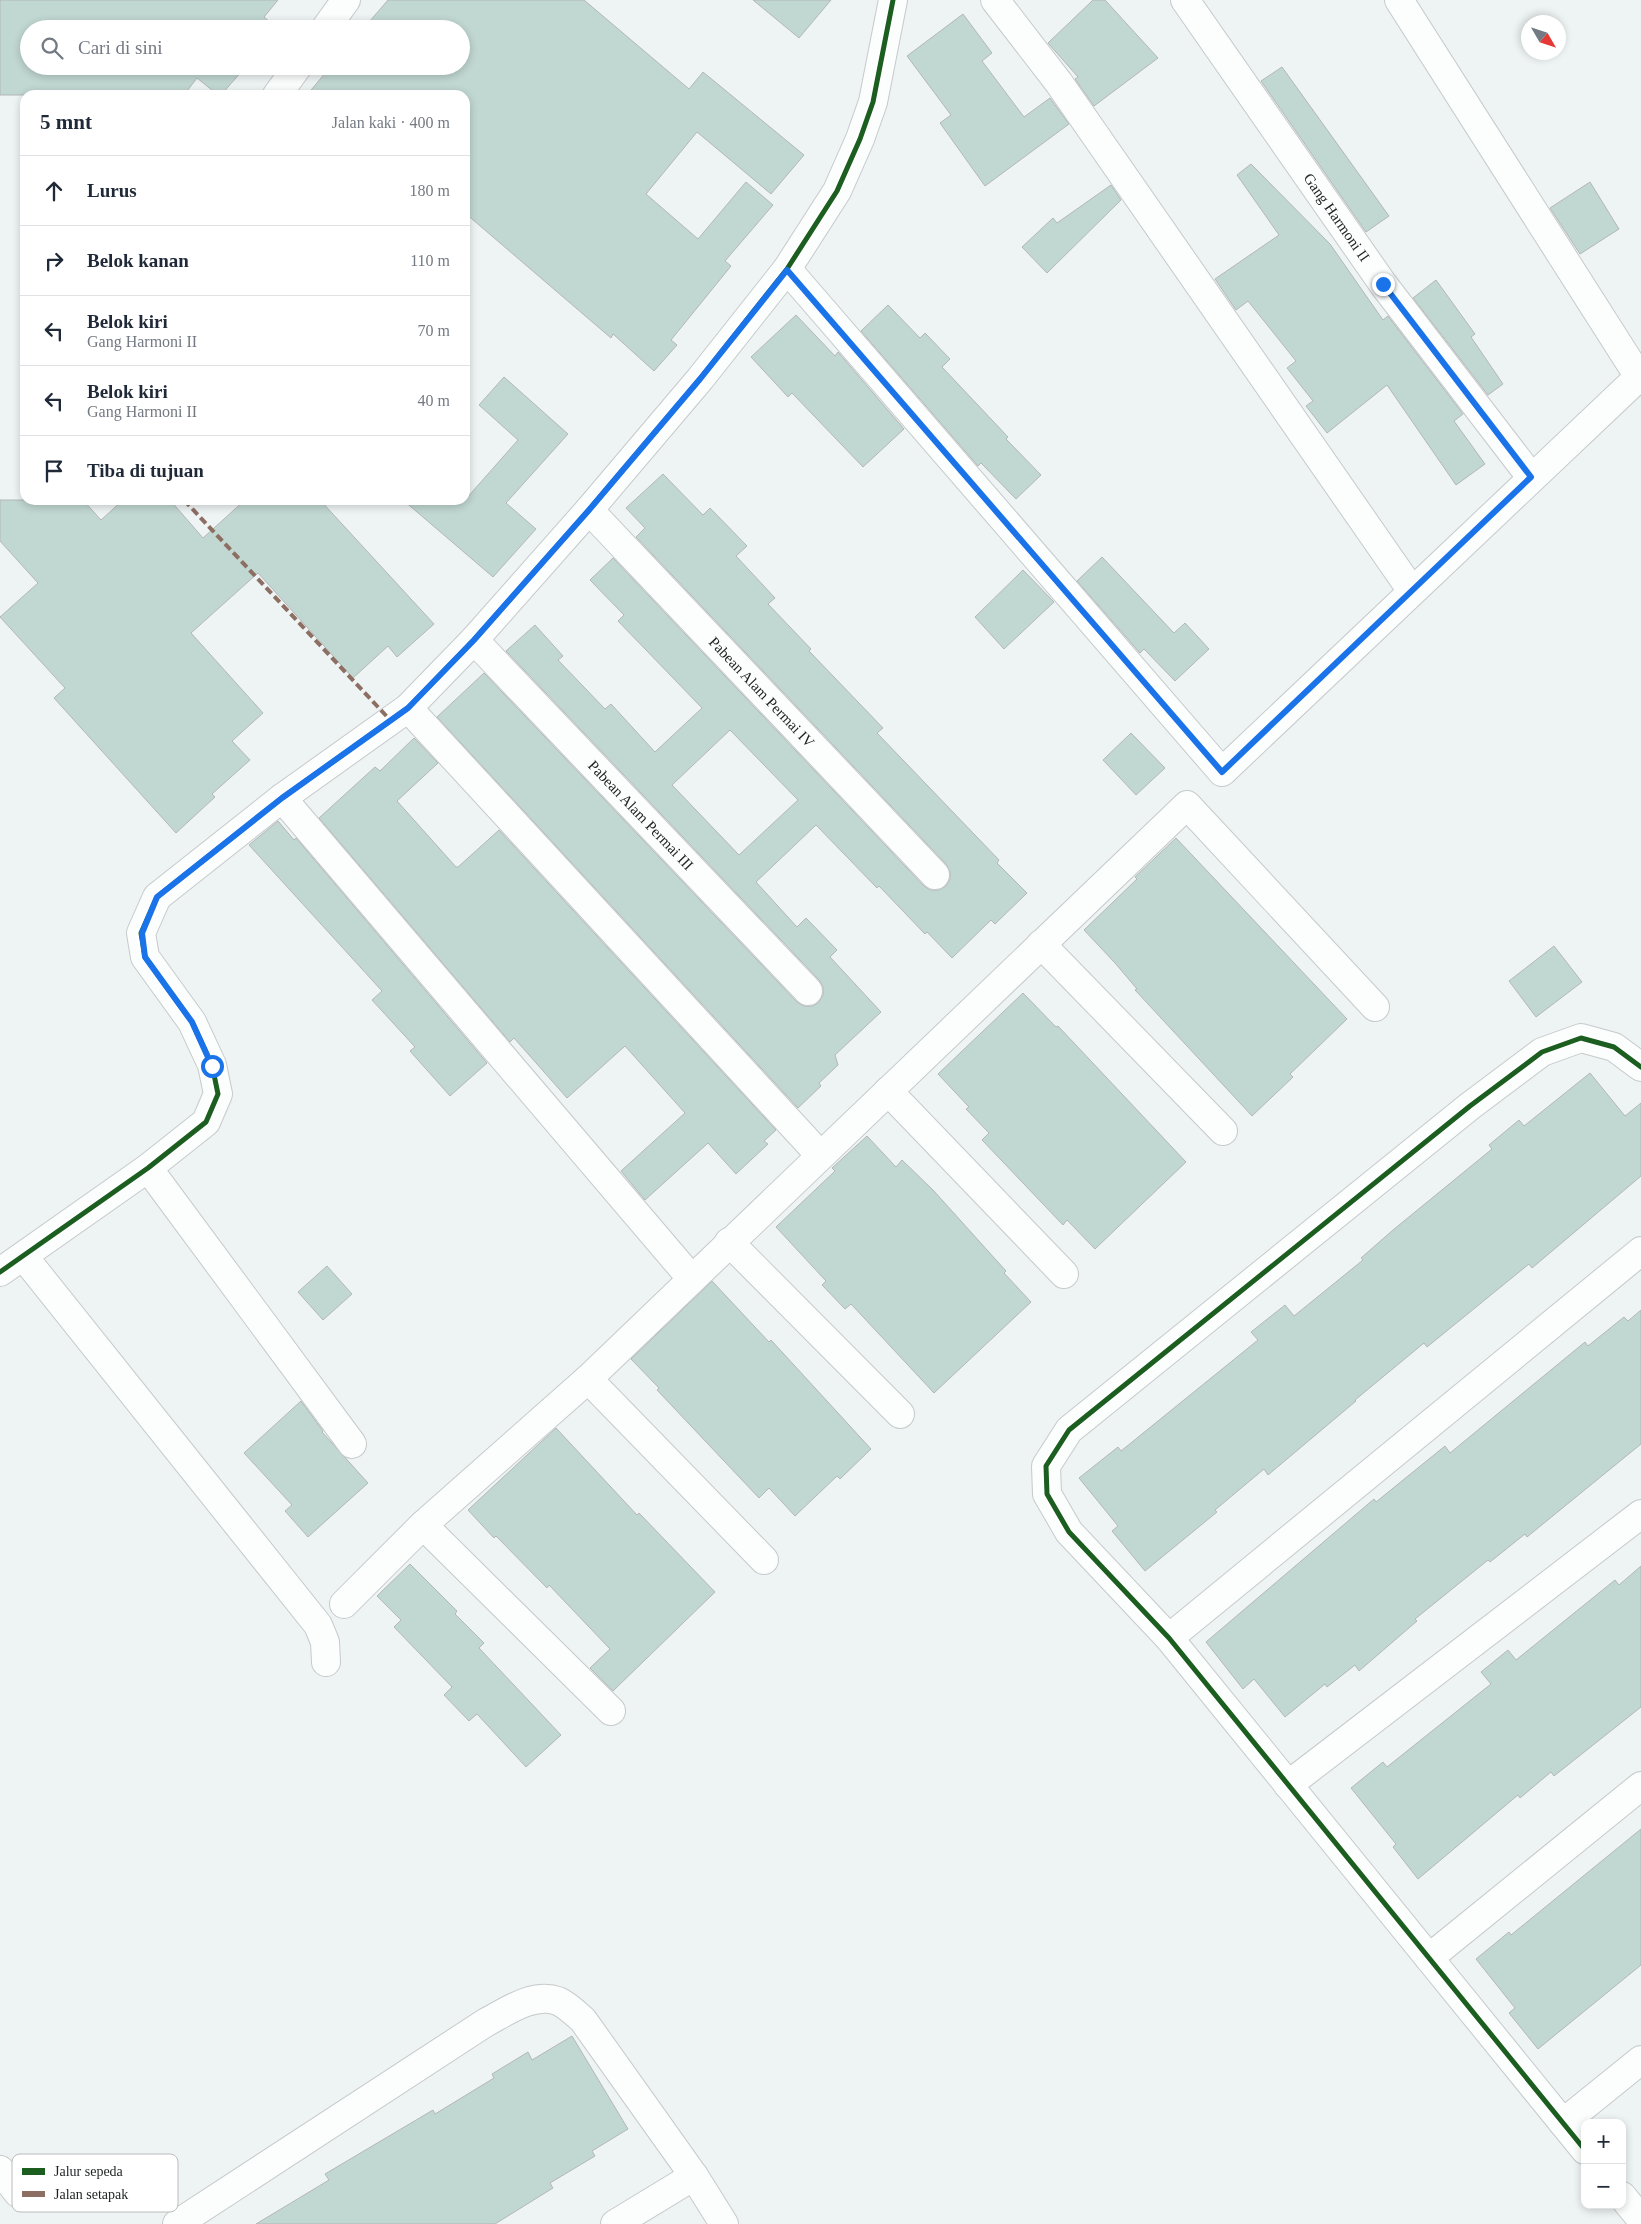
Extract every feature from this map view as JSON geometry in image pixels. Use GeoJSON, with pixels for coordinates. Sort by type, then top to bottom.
{"type":"FeatureCollection","features":[{"type":"Feature","properties":{"kind":"street"},"geometry":{"type":"LineString","coordinates":[[332,20],[346,0]]}},
{"type":"Feature","properties":{"kind":"street"},"geometry":{"type":"LineString","coordinates":[[0,1272],[24,1257],[148,1168],[206,1122],[218,1094],[212,1066],[192,1022],[145,957],[142,933],[157,897],[282,798],[408,708],[474,640],[589,510],[700,379],[787,270],[837,191],[860,139],[873,102],[893,0]]}},
{"type":"Feature","properties":{"kind":"street"},"geometry":{"type":"LineString","coordinates":[[995,0],[1070,99],[1412,591]]}},
{"type":"Feature","properties":{"kind":"street","name":"Gang Harmoni II"},"geometry":{"type":"LineString","coordinates":[[1185,0],[1383,284],[1531,477]]}},
{"type":"Feature","properties":{"kind":"street"},"geometry":{"type":"LineString","coordinates":[[787,270],[1222,772],[1531,477],[1640,376],[1399,0]]}},
{"type":"Feature","properties":{"kind":"street"},"geometry":{"type":"LineString","coordinates":[[281,90],[291,75]]}},
{"type":"Feature","properties":{"kind":"street","name":"Pabean Alam Permai IV"},"geometry":{"type":"LineString","coordinates":[[589,510],[935,875]]}},
{"type":"Feature","properties":{"kind":"street","name":"Pabean Alam Permai III"},"geometry":{"type":"LineString","coordinates":[[474,640],[808,992]]}},
{"type":"Feature","properties":{"kind":"street"},"geometry":{"type":"LineString","coordinates":[[408,708],[820,1155]]}},
{"type":"Feature","properties":{"kind":"street"},"geometry":{"type":"LineString","coordinates":[[282,798],[691,1278]]}},
{"type":"Feature","properties":{"kind":"street"},"geometry":{"type":"LineString","coordinates":[[344,1604],[423,1526],[588,1378],[1187,805],[1375,1007]]}},
{"type":"Feature","properties":{"kind":"street"},"geometry":{"type":"LineString","coordinates":[[1041,944],[1223,1131]]}},
{"type":"Feature","properties":{"kind":"street"},"geometry":{"type":"LineString","coordinates":[[1581,2145],[1169,1638],[1069,1532],[1047,1494],[1046,1466],[1069,1430],[1470,1106],[1542,1052],[1581,1038],[1614,1047],[1641,1067]]}},
{"type":"Feature","properties":{"kind":"street"},"geometry":{"type":"LineString","coordinates":[[888,1091],[1064,1274]]}},
{"type":"Feature","properties":{"kind":"street"},"geometry":{"type":"LineString","coordinates":[[148,1168],[352,1444]]}},
{"type":"Feature","properties":{"kind":"street"},"geometry":{"type":"LineString","coordinates":[[729,1242],[900,1414]]}},
{"type":"Feature","properties":{"kind":"street"},"geometry":{"type":"LineString","coordinates":[[1169,1638],[1641,1251]]}},
{"type":"Feature","properties":{"kind":"street"},"geometry":{"type":"LineString","coordinates":[[24,1257],[318,1625],[325,1642],[326,1662]]}},
{"type":"Feature","properties":{"kind":"street"},"geometry":{"type":"LineString","coordinates":[[588,1378],[764,1560]]}},
{"type":"Feature","properties":{"kind":"street"},"geometry":{"type":"LineString","coordinates":[[1288,1785],[1641,1514]]}},
{"type":"Feature","properties":{"kind":"street"},"geometry":{"type":"LineString","coordinates":[[423,1526],[611,1711]]}},
{"type":"Feature","properties":{"kind":"street"},"geometry":{"type":"LineString","coordinates":[[1429,1958],[1641,1786]]}},
{"type":"Feature","properties":{"kind":"street"},"geometry":{"type":"LineString","coordinates":[[177,2224],[485,2023],[523,2003],[539,1999],[557,2001],[583,2020],[694,2176],[724,2224]]}},
{"type":"Feature","properties":{"kind":"street"},"geometry":{"type":"LineString","coordinates":[[1563,2123],[1641,2060]]}},
{"type":"Feature","properties":{"kind":"street"},"geometry":{"type":"LineString","coordinates":[[0,2170],[12,2185]]}},
{"type":"Feature","properties":{"kind":"street"},"geometry":{"type":"LineString","coordinates":[[615,2224],[694,2176]]}},
{"type":"Feature","properties":{"kind":"street"},"geometry":{"type":"LineString","coordinates":[[1626,2201],[1641,2219]]}},
{"type":"Feature","properties":{"kind":"building"},"geometry":{"type":"Polygon","coordinates":[[[0,0],[278,0],[264,17],[268,20],[20,20],[20,75],[238,75],[225,90],[212,90],[197,78],[188,90],[20,90],[20,95],[0,95],[0,0]]]}},
{"type":"Feature","properties":{"kind":"building"},"geometry":{"type":"Polygon","coordinates":[[[388,0],[584,0],[689,89],[703,72],[804,155],[771,194],[697,132],[646,194],[698,239],[746,182],[773,205],[725,261],[731,266],[671,340],[677,345],[654,371],[613,334],[611,338],[470,217],[470,90],[311,90],[324,75],[470,75],[470,20],[371,20],[388,0]]]}},
{"type":"Feature","properties":{"kind":"building"},"geometry":{"type":"Polygon","coordinates":[[[753,0],[831,0],[799,38],[753,0]]]}},
{"type":"Feature","properties":{"kind":"building"},"geometry":{"type":"Polygon","coordinates":[[[1093,0],[1105,0],[1158,58],[1094,106],[1075,79],[1078,77],[1048,43],[1093,0]]]}},
{"type":"Feature","properties":{"kind":"building"},"geometry":{"type":"Polygon","coordinates":[[[963,14],[992,53],[982,61],[1024,117],[1050,98],[1069,124],[985,186],[940,123],[951,115],[907,56],[963,14]]]}},
{"type":"Feature","properties":{"kind":"building"},"geometry":{"type":"Polygon","coordinates":[[[1282,67],[1389,216],[1366,232],[1261,81],[1282,67]]]}},
{"type":"Feature","properties":{"kind":"building"},"geometry":{"type":"Polygon","coordinates":[[[1251,164],[1330,244],[1383,320],[1388,316],[1463,414],[1454,421],[1485,464],[1456,485],[1387,385],[1327,433],[1306,406],[1313,401],[1287,368],[1296,361],[1248,301],[1236,310],[1215,279],[1279,235],[1237,175],[1251,164]]]}},
{"type":"Feature","properties":{"kind":"building"},"geometry":{"type":"Polygon","coordinates":[[[1590,182],[1619,229],[1580,254],[1550,208],[1590,182]]]}},
{"type":"Feature","properties":{"kind":"building"},"geometry":{"type":"Polygon","coordinates":[[[1111,185],[1121,200],[1047,273],[1022,247],[1053,218],[1057,223],[1111,185]]]}},
{"type":"Feature","properties":{"kind":"building"},"geometry":{"type":"Polygon","coordinates":[[[1436,280],[1475,334],[1471,337],[1503,384],[1488,395],[1413,298],[1436,280]]]}},
{"type":"Feature","properties":{"kind":"building"},"geometry":{"type":"Polygon","coordinates":[[[888,305],[920,338],[925,333],[950,359],[942,367],[1041,475],[1016,499],[981,463],[978,466],[861,331],[888,305]]]}},
{"type":"Feature","properties":{"kind":"building"},"geometry":{"type":"Polygon","coordinates":[[[796,315],[835,356],[838,352],[904,429],[863,467],[792,393],[788,397],[751,357],[796,315]]]}},
{"type":"Feature","properties":{"kind":"building"},"geometry":{"type":"Polygon","coordinates":[[[504,377],[568,434],[506,503],[536,529],[493,577],[409,505],[470,505],[470,494],[518,440],[479,405],[504,377]]]}},
{"type":"Feature","properties":{"kind":"building"},"geometry":{"type":"Polygon","coordinates":[[[663,474],[703,515],[710,508],[747,546],[736,556],[775,598],[768,604],[811,649],[809,651],[883,728],[877,733],[999,860],[997,863],[1027,893],[995,924],[991,920],[952,958],[927,932],[925,934],[879,886],[877,888],[816,825],[756,882],[797,927],[806,918],[837,950],[830,957],[881,1012],[835,1055],[838,1065],[819,1083],[821,1086],[798,1108],[437,717],[484,673],[797,1002],[804,1006],[812,1006],[818,1003],[823,995],[823,987],[819,980],[506,651],[535,625],[563,656],[558,660],[605,709],[611,704],[655,752],[702,708],[618,621],[624,615],[590,580],[613,558],[924,886],[930,890],[938,890],[946,886],[950,879],[950,872],[946,864],[636,537],[645,528],[626,508],[663,474]],[[730,730],[672,785],[739,855],[798,800],[730,730]]]}},
{"type":"Feature","properties":{"kind":"building"},"geometry":{"type":"Polygon","coordinates":[[[0,500],[20,500],[20,505],[88,505],[101,520],[118,505],[174,505],[203,538],[239,505],[325,505],[434,624],[397,657],[388,646],[353,678],[258,573],[191,633],[263,713],[232,741],[250,760],[212,794],[215,797],[176,833],[54,698],[65,688],[0,617],[38,583],[0,541],[0,500]]]}},
{"type":"Feature","properties":{"kind":"building"},"geometry":{"type":"Polygon","coordinates":[[[1102,557],[1174,633],[1185,623],[1209,649],[1175,681],[1144,649],[1140,653],[1077,581],[1102,557]]]}},
{"type":"Feature","properties":{"kind":"building"},"geometry":{"type":"Polygon","coordinates":[[[1023,570],[1054,602],[1004,649],[975,617],[1023,570]]]}},
{"type":"Feature","properties":{"kind":"building"},"geometry":{"type":"Polygon","coordinates":[[[1131,733],[1165,768],[1136,795],[1103,760],[1131,733]]]}},
{"type":"Feature","properties":{"kind":"building"},"geometry":{"type":"Polygon","coordinates":[[[414,738],[438,763],[397,801],[456,867],[499,830],[776,1130],[764,1141],[768,1144],[736,1174],[708,1143],[645,1200],[621,1171],[685,1113],[625,1046],[567,1098],[514,1038],[510,1042],[319,818],[375,767],[380,771],[414,738]]]}},
{"type":"Feature","properties":{"kind":"building"},"geometry":{"type":"Polygon","coordinates":[[[278,821],[294,840],[296,838],[487,1063],[450,1096],[410,1051],[415,1047],[372,1000],[382,991],[249,845],[278,821]]]}},
{"type":"Feature","properties":{"kind":"building"},"geometry":{"type":"Polygon","coordinates":[[[1176,838],[1347,1019],[1290,1074],[1293,1077],[1252,1116],[1135,990],[1137,989],[1115,963],[1084,930],[1176,838]]]}},
{"type":"Feature","properties":{"kind":"building"},"geometry":{"type":"Polygon","coordinates":[[[1554,946],[1582,982],[1536,1017],[1509,981],[1554,946]]]}},
{"type":"Feature","properties":{"kind":"building"},"geometry":{"type":"Polygon","coordinates":[[[1023,993],[1056,1027],[1058,1026],[1186,1162],[1095,1249],[1067,1220],[1063,1225],[982,1140],[989,1133],[966,1109],[969,1107],[938,1074],[1023,993]]]}},
{"type":"Feature","properties":{"kind":"building"},"geometry":{"type":"Polygon","coordinates":[[[1590,1073],[1625,1116],[1641,1103],[1641,1176],[1532,1268],[1529,1264],[1427,1347],[1424,1343],[1268,1475],[1264,1469],[1215,1510],[1217,1512],[1145,1571],[1112,1531],[1118,1526],[1079,1478],[1118,1447],[1121,1451],[1258,1340],[1251,1332],[1285,1305],[1294,1316],[1363,1260],[1361,1258],[1393,1230],[1492,1149],[1489,1145],[1519,1120],[1524,1126],[1590,1073]]]}},
{"type":"Feature","properties":{"kind":"building"},"geometry":{"type":"Polygon","coordinates":[[[867,1136],[896,1167],[902,1160],[933,1190],[1006,1271],[1004,1273],[1031,1302],[934,1393],[851,1304],[845,1309],[822,1285],[826,1281],[776,1227],[835,1171],[832,1168],[867,1136]]]}},
{"type":"Feature","properties":{"kind":"building"},"geometry":{"type":"Polygon","coordinates":[[[327,1266],[352,1294],[323,1320],[298,1292],[327,1266]]]}},
{"type":"Feature","properties":{"kind":"building"},"geometry":{"type":"Polygon","coordinates":[[[712,1281],[769,1342],[771,1340],[871,1449],[840,1479],[837,1476],[795,1516],[769,1488],[759,1498],[657,1390],[659,1388],[631,1359],[712,1281]]]}},
{"type":"Feature","properties":{"kind":"building"},"geometry":{"type":"Polygon","coordinates":[[[1641,1310],[1641,1444],[1527,1537],[1525,1534],[1490,1562],[1488,1560],[1415,1619],[1417,1621],[1359,1671],[1355,1665],[1327,1687],[1325,1684],[1285,1717],[1254,1679],[1243,1689],[1206,1642],[1374,1499],[1376,1502],[1445,1446],[1450,1453],[1585,1342],[1588,1346],[1624,1317],[1628,1321],[1641,1310]]]}},
{"type":"Feature","properties":{"kind":"building"},"geometry":{"type":"Polygon","coordinates":[[[301,1401],[322,1432],[368,1483],[308,1537],[285,1511],[292,1505],[244,1453],[301,1401]]]}},
{"type":"Feature","properties":{"kind":"building"},"geometry":{"type":"Polygon","coordinates":[[[556,1428],[637,1515],[639,1513],[715,1592],[613,1691],[590,1668],[610,1649],[549,1585],[547,1588],[496,1536],[494,1538],[468,1510],[556,1428]]]}},
{"type":"Feature","properties":{"kind":"building"},"geometry":{"type":"Polygon","coordinates":[[[410,1564],[457,1611],[455,1614],[484,1643],[479,1648],[561,1735],[526,1767],[477,1714],[469,1721],[444,1695],[452,1687],[394,1627],[401,1620],[377,1596],[410,1564]]]}},
{"type":"Feature","properties":{"kind":"building"},"geometry":{"type":"Polygon","coordinates":[[[1641,1566],[1641,1707],[1554,1776],[1551,1772],[1520,1798],[1518,1795],[1418,1879],[1393,1847],[1396,1844],[1351,1788],[1383,1762],[1387,1767],[1491,1684],[1481,1672],[1508,1650],[1516,1660],[1615,1580],[1619,1585],[1641,1566]]]}},
{"type":"Feature","properties":{"kind":"building"},"geometry":{"type":"Polygon","coordinates":[[[1641,1829],[1641,1965],[1538,2049],[1509,2013],[1515,2008],[1476,1959],[1509,1932],[1511,1935],[1641,1829]]]}},
{"type":"Feature","properties":{"kind":"building"},"geometry":{"type":"Polygon","coordinates":[[[572,2036],[628,2129],[592,2151],[595,2156],[550,2183],[553,2188],[495,2224],[256,2224],[329,2180],[325,2174],[433,2110],[435,2114],[494,2078],[492,2074],[528,2052],[532,2060],[572,2036]]]}},
{"type":"Feature","properties":{"kind":"marked path"},"geometry":{"type":"LineString","coordinates":[[189,505],[392,722]]}},
{"type":"Feature","properties":{"kind":"cycle path"},"geometry":{"type":"LineString","coordinates":[[0,1272],[148,1168],[206,1122],[218,1094],[212,1065],[192,1022],[145,957],[141,933],[157,897],[282,798],[408,708],[474,640],[589,510],[700,379],[787,269],[837,191],[860,139],[873,102],[893,0]]}},
{"type":"Feature","properties":{"kind":"cycle path"},"geometry":{"type":"LineString","coordinates":[[1581,2145],[1169,1638],[1069,1532],[1047,1494],[1046,1466],[1069,1430],[1470,1106],[1542,1052],[1581,1038],[1614,1047],[1641,1067]]}},
{"type":"Feature","properties":{"kind":"route"},"geometry":{"type":"LineString","coordinates":[[212,1066],[192,1022],[145,957],[142,933],[157,897],[282,798],[392,722],[408,708],[474,640],[589,510],[700,379],[787,270],[1222,772],[1531,477],[1383,284]]}}]}
